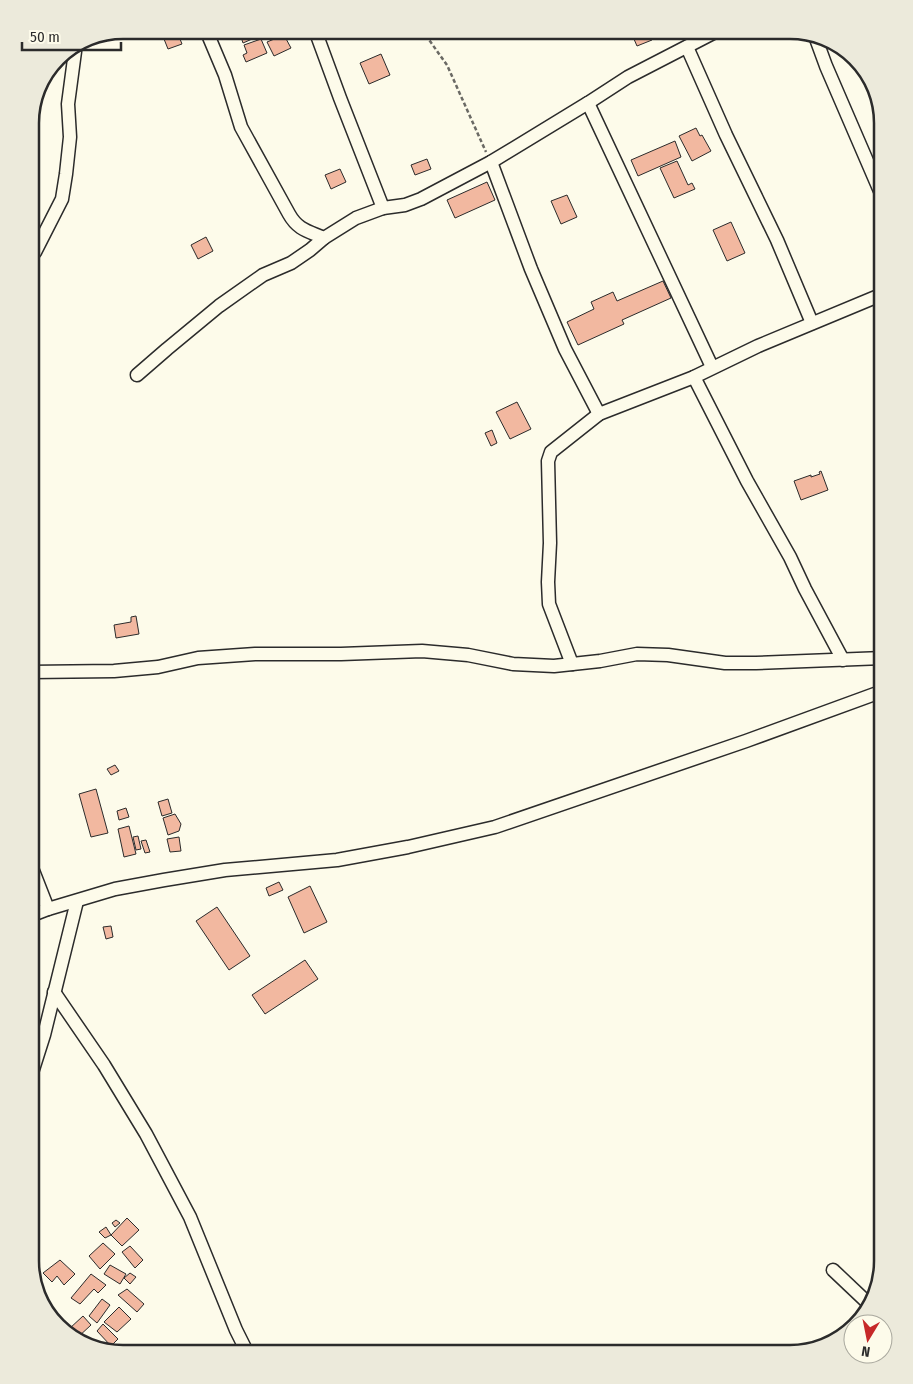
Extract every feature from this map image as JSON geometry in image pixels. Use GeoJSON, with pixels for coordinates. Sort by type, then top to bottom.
{"type":"FeatureCollection","features":[{"type":"Feature","properties":{"kind":"street"},"geometry":{"type":"LineString","coordinates":[[210,39],[225,75],[242,127],[294,223],[301,229],[324,238]]}},
{"type":"Feature","properties":{"kind":"street"},"geometry":{"type":"LineString","coordinates":[[318,39],[383,208]]}},
{"type":"Feature","properties":{"kind":"street"},"geometry":{"type":"LineString","coordinates":[[137,375],[219,306],[264,275],[291,263],[324,238],[356,218],[383,208],[405,205],[421,198],[490,162],[628,77],[702,39]]}},
{"type":"Feature","properties":{"kind":"street"},"geometry":{"type":"LineString","coordinates":[[818,43],[874,177]]}},
{"type":"Feature","properties":{"kind":"street"},"geometry":{"type":"LineString","coordinates":[[687,47],[726,135],[777,240],[812,323]]}},
{"type":"Feature","properties":{"kind":"street"},"geometry":{"type":"LineString","coordinates":[[39,244],[62,199],[70,137],[68,104],[75,54]]}},
{"type":"Feature","properties":{"kind":"street"},"geometry":{"type":"LineString","coordinates":[[588,103],[712,367]]}},
{"type":"Feature","properties":{"kind":"street"},"geometry":{"type":"LineString","coordinates":[[490,162],[531,269],[565,349],[599,414]]}},
{"type":"Feature","properties":{"kind":"street"},"geometry":{"type":"LineString","coordinates":[[572,664],[549,604],[548,461],[551,452],[599,414],[694,377],[758,346],[874,298]]}},
{"type":"Feature","properties":{"kind":"street"},"geometry":{"type":"LineString","coordinates":[[694,377],[747,481],[790,557],[843,660]]}},
{"type":"Feature","properties":{"kind":"street"},"geometry":{"type":"LineString","coordinates":[[39,672],[114,671],[158,667],[198,658],[255,654],[341,654],[422,651],[468,655],[513,664],[554,666],[600,661],[637,654],[668,655],[725,663],[756,664],[874,658]]}},
{"type":"Feature","properties":{"kind":"street"},"geometry":{"type":"LineString","coordinates":[[39,912],[114,889],[225,870],[337,860],[408,847],[495,827],[746,741],[874,694]]}},
{"type":"Feature","properties":{"kind":"street"},"geometry":{"type":"LineString","coordinates":[[39,886],[48,909]]}},
{"type":"Feature","properties":{"kind":"street"},"geometry":{"type":"LineString","coordinates":[[39,1051],[76,901]]}},
{"type":"Feature","properties":{"kind":"street"},"geometry":{"type":"LineString","coordinates":[[54,992],[104,1065],[146,1134],[190,1217],[244,1345]]}},
{"type":"Feature","properties":{"kind":"street"},"geometry":{"type":"LineString","coordinates":[[833,1270],[865,1300]]}},
{"type":"Feature","properties":{"kind":"path"},"geometry":{"type":"LineString","coordinates":[[428,39],[447,65],[490,162]]}},
{"type":"Feature","properties":{"kind":"building"},"geometry":{"type":"Polygon","coordinates":[[[164,39],[180,39],[182,44],[168,49],[164,39]]]}},
{"type":"Feature","properties":{"kind":"building"},"geometry":{"type":"Polygon","coordinates":[[[242,39],[252,39],[243,43],[242,39]]]}},
{"type":"Feature","properties":{"kind":"building"},"geometry":{"type":"Polygon","coordinates":[[[261,39],[267,53],[246,62],[243,55],[247,53],[244,45],[261,39]]]}},
{"type":"Feature","properties":{"kind":"building"},"geometry":{"type":"Polygon","coordinates":[[[274,39],[286,39],[291,48],[274,56],[267,42],[274,39]]]}},
{"type":"Feature","properties":{"kind":"building"},"geometry":{"type":"Polygon","coordinates":[[[634,39],[652,40],[637,46],[634,39]]]}},
{"type":"Feature","properties":{"kind":"building"},"geometry":{"type":"Polygon","coordinates":[[[381,54],[390,75],[369,84],[360,63],[381,54]]]}},
{"type":"Feature","properties":{"kind":"building"},"geometry":{"type":"Polygon","coordinates":[[[696,128],[711,151],[692,161],[679,136],[696,128]]]}},
{"type":"Feature","properties":{"kind":"building"},"geometry":{"type":"Polygon","coordinates":[[[675,141],[681,157],[638,176],[631,160],[675,141]]]}},
{"type":"Feature","properties":{"kind":"building"},"geometry":{"type":"Polygon","coordinates":[[[427,159],[431,169],[415,175],[411,165],[427,159]]]}},
{"type":"Feature","properties":{"kind":"building"},"geometry":{"type":"Polygon","coordinates":[[[677,161],[688,185],[692,183],[695,189],[674,198],[660,168],[677,161]]]}},
{"type":"Feature","properties":{"kind":"building"},"geometry":{"type":"Polygon","coordinates":[[[340,169],[346,182],[331,189],[325,175],[340,169]]]}},
{"type":"Feature","properties":{"kind":"building"},"geometry":{"type":"Polygon","coordinates":[[[487,182],[495,200],[455,218],[447,200],[487,182]]]}},
{"type":"Feature","properties":{"kind":"building"},"geometry":{"type":"Polygon","coordinates":[[[567,195],[577,217],[561,224],[551,201],[567,195]]]}},
{"type":"Feature","properties":{"kind":"building"},"geometry":{"type":"Polygon","coordinates":[[[731,222],[745,253],[727,261],[713,230],[731,222]]]}},
{"type":"Feature","properties":{"kind":"building"},"geometry":{"type":"Polygon","coordinates":[[[206,237],[213,251],[198,259],[191,245],[206,237]]]}},
{"type":"Feature","properties":{"kind":"building"},"geometry":{"type":"Polygon","coordinates":[[[663,281],[671,298],[622,320],[624,324],[578,345],[567,322],[594,309],[591,302],[613,292],[617,301],[663,281]]]}},
{"type":"Feature","properties":{"kind":"building"},"geometry":{"type":"Polygon","coordinates":[[[517,402],[531,429],[510,439],[496,412],[517,402]]]}},
{"type":"Feature","properties":{"kind":"building"},"geometry":{"type":"Polygon","coordinates":[[[492,430],[497,443],[491,446],[485,433],[492,430]]]}},
{"type":"Feature","properties":{"kind":"building"},"geometry":{"type":"Polygon","coordinates":[[[821,471],[828,490],[801,500],[794,481],[820,474],[819,472],[821,471]]]}},
{"type":"Feature","properties":{"kind":"building"},"geometry":{"type":"Polygon","coordinates":[[[136,616],[139,634],[116,638],[114,625],[131,622],[131,617],[136,616]]]}},
{"type":"Feature","properties":{"kind":"building"},"geometry":{"type":"Polygon","coordinates":[[[115,765],[119,771],[111,775],[107,769],[115,765]]]}},
{"type":"Feature","properties":{"kind":"building"},"geometry":{"type":"Polygon","coordinates":[[[96,789],[108,833],[91,837],[79,794],[96,789]]]}},
{"type":"Feature","properties":{"kind":"building"},"geometry":{"type":"Polygon","coordinates":[[[168,799],[172,813],[162,816],[158,802],[168,799]]]}},
{"type":"Feature","properties":{"kind":"building"},"geometry":{"type":"Polygon","coordinates":[[[126,808],[129,817],[119,820],[117,811],[126,808]]]}},
{"type":"Feature","properties":{"kind":"building"},"geometry":{"type":"Polygon","coordinates":[[[175,814],[181,824],[179,831],[168,835],[163,818],[175,814]]]}},
{"type":"Feature","properties":{"kind":"building"},"geometry":{"type":"Polygon","coordinates":[[[129,826],[136,854],[124,857],[118,829],[129,826]]]}},
{"type":"Feature","properties":{"kind":"building"},"geometry":{"type":"Polygon","coordinates":[[[138,836],[141,849],[136,850],[133,837],[138,836]]]}},
{"type":"Feature","properties":{"kind":"building"},"geometry":{"type":"Polygon","coordinates":[[[179,837],[181,851],[170,852],[167,839],[179,837]]]}},
{"type":"Feature","properties":{"kind":"building"},"geometry":{"type":"Polygon","coordinates":[[[146,840],[150,852],[145,853],[141,841],[146,840]]]}},
{"type":"Feature","properties":{"kind":"building"},"geometry":{"type":"Polygon","coordinates":[[[279,882],[283,890],[269,896],[266,888],[279,882]]]}},
{"type":"Feature","properties":{"kind":"building"},"geometry":{"type":"Polygon","coordinates":[[[310,886],[327,922],[304,933],[288,897],[310,886]]]}},
{"type":"Feature","properties":{"kind":"building"},"geometry":{"type":"Polygon","coordinates":[[[217,907],[250,956],[229,970],[196,921],[217,907]]]}},
{"type":"Feature","properties":{"kind":"building"},"geometry":{"type":"Polygon","coordinates":[[[111,926],[113,937],[106,939],[103,927],[111,926]]]}},
{"type":"Feature","properties":{"kind":"building"},"geometry":{"type":"Polygon","coordinates":[[[305,960],[318,979],[265,1014],[252,995],[305,960]]]}},
{"type":"Feature","properties":{"kind":"building"},"geometry":{"type":"Polygon","coordinates":[[[127,1218],[139,1230],[122,1246],[111,1235],[127,1218]]]}},
{"type":"Feature","properties":{"kind":"building"},"geometry":{"type":"Polygon","coordinates":[[[116,1220],[120,1223],[115,1227],[112,1223],[116,1220]]]}},
{"type":"Feature","properties":{"kind":"building"},"geometry":{"type":"Polygon","coordinates":[[[106,1227],[111,1235],[105,1238],[99,1232],[106,1227]]]}},
{"type":"Feature","properties":{"kind":"building"},"geometry":{"type":"Polygon","coordinates":[[[103,1243],[115,1254],[100,1269],[89,1256],[103,1243]]]}},
{"type":"Feature","properties":{"kind":"building"},"geometry":{"type":"Polygon","coordinates":[[[130,1246],[143,1260],[135,1268],[122,1252],[130,1246]]]}},
{"type":"Feature","properties":{"kind":"building"},"geometry":{"type":"Polygon","coordinates":[[[60,1260],[75,1274],[64,1285],[57,1276],[52,1282],[43,1273],[60,1260]]]}},
{"type":"Feature","properties":{"kind":"building"},"geometry":{"type":"Polygon","coordinates":[[[110,1265],[126,1274],[120,1284],[104,1274],[110,1265]]]}},
{"type":"Feature","properties":{"kind":"building"},"geometry":{"type":"Polygon","coordinates":[[[130,1273],[136,1277],[130,1284],[124,1278],[130,1273]]]}},
{"type":"Feature","properties":{"kind":"building"},"geometry":{"type":"Polygon","coordinates":[[[91,1274],[106,1285],[98,1293],[94,1289],[80,1304],[71,1298],[91,1274]]]}},
{"type":"Feature","properties":{"kind":"building"},"geometry":{"type":"Polygon","coordinates":[[[127,1289],[144,1304],[137,1312],[118,1295],[127,1289]]]}},
{"type":"Feature","properties":{"kind":"building"},"geometry":{"type":"Polygon","coordinates":[[[102,1299],[110,1305],[97,1323],[89,1316],[102,1299]]]}},
{"type":"Feature","properties":{"kind":"building"},"geometry":{"type":"Polygon","coordinates":[[[119,1307],[131,1319],[117,1332],[104,1322],[119,1307]]]}},
{"type":"Feature","properties":{"kind":"building"},"geometry":{"type":"Polygon","coordinates":[[[83,1316],[91,1325],[81,1334],[71,1328],[83,1316]]]}},
{"type":"Feature","properties":{"kind":"building"},"geometry":{"type":"Polygon","coordinates":[[[103,1324],[118,1339],[112,1345],[109,1344],[97,1331],[103,1324]]]}}]}
